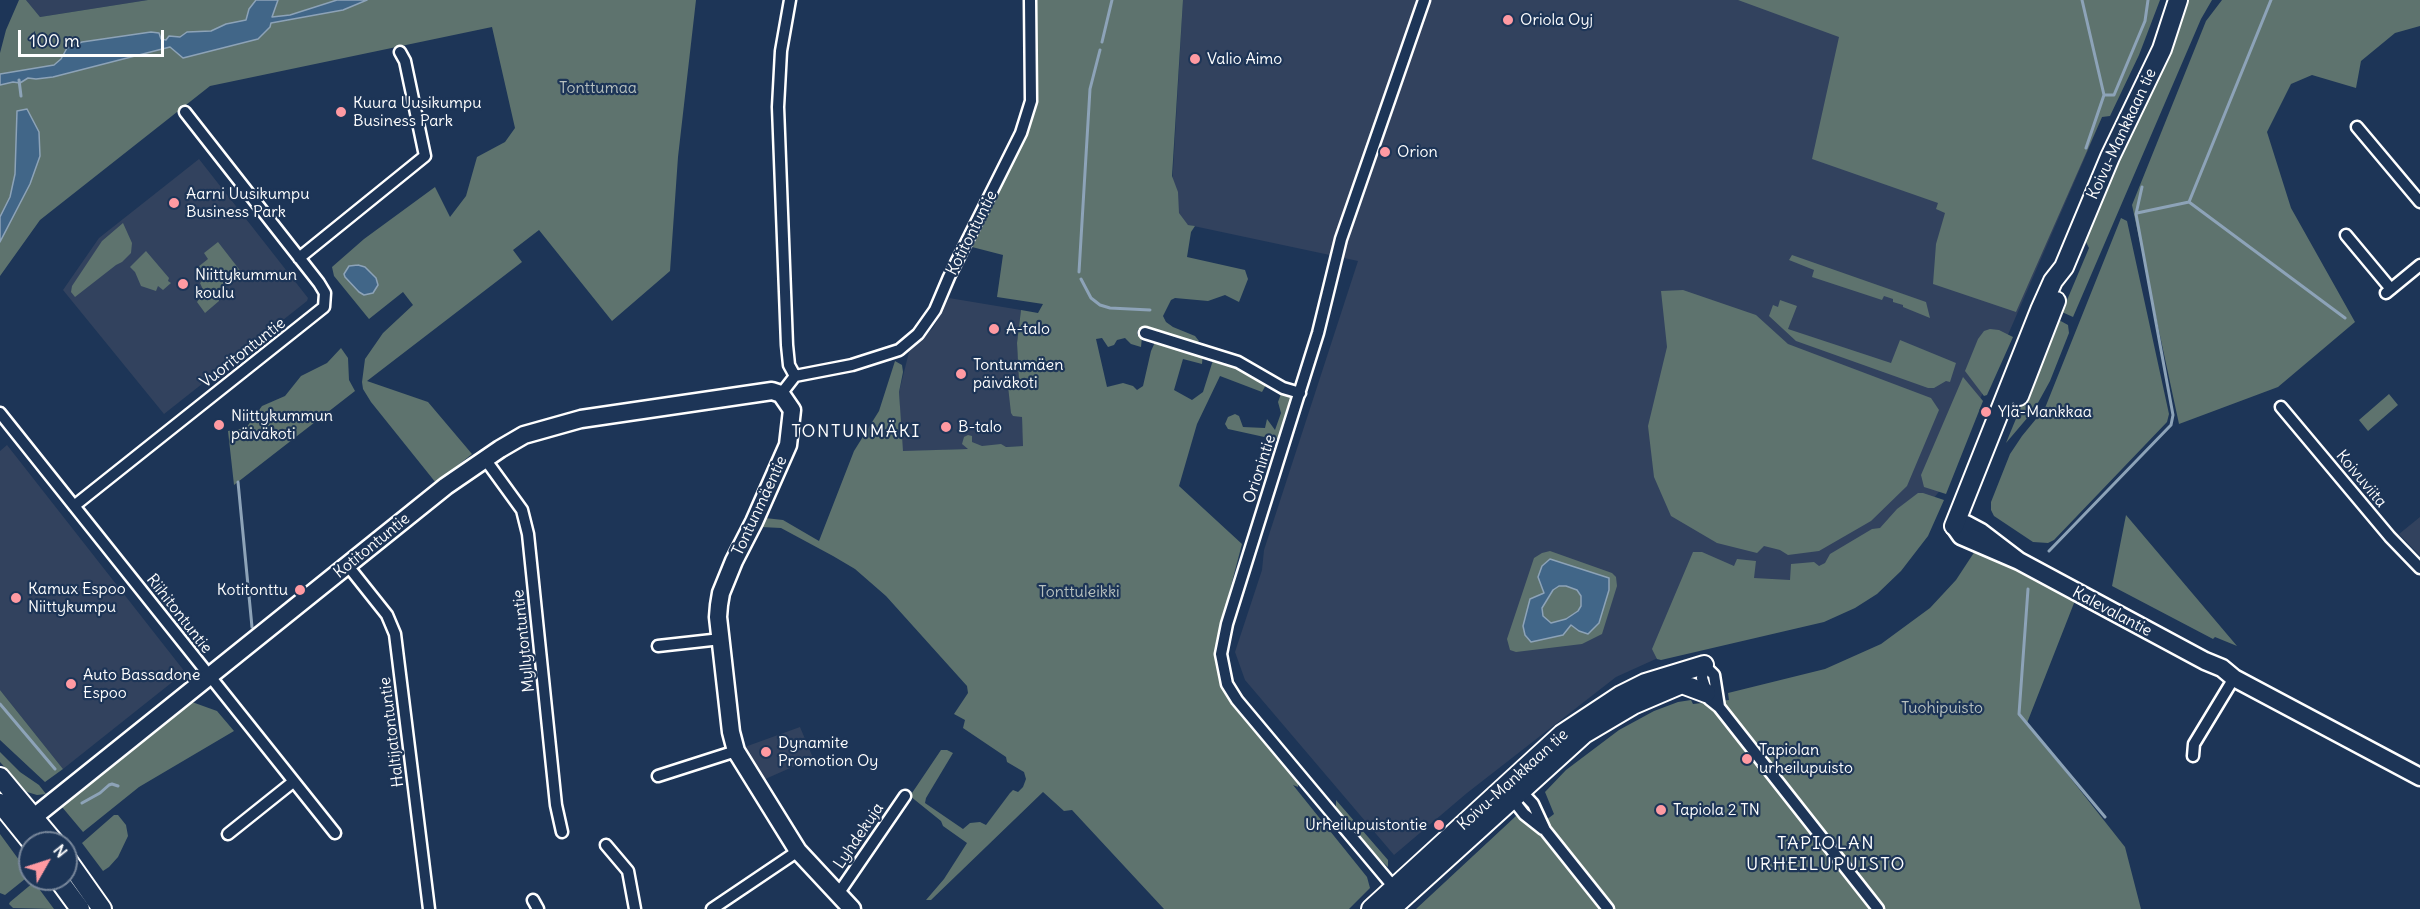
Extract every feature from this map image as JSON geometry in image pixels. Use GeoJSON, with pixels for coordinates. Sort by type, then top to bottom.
{"type":"FeatureCollection","features":[{"type":"Feature","properties":{"kind":"main road","name":"Koivu-Mankkaan tie"},"geometry":{"type":"LineString","coordinates":[[1960,529],[2052,315],[2064,267],[2110,157],[2169,33],[2178,0]]}},
{"type":"Feature","properties":{"kind":"main road","name":"Koivu-Mankkaan tie"},"geometry":{"type":"LineString","coordinates":[[1513,791],[1562,734],[1621,695],[1645,683],[1704,665]]}},
{"type":"Feature","properties":{"kind":"main road","name":"Koivu-Mankkaan tie"},"geometry":{"type":"LineString","coordinates":[[1371,909],[1396,898],[1513,791],[1606,718],[1657,693],[1682,684],[1712,700]]}},
{"type":"Feature","properties":{"kind":"main road"},"geometry":{"type":"LineString","coordinates":[[0,777],[28,822],[30,831]]}},
{"type":"Feature","properties":{"kind":"main road"},"geometry":{"type":"LineString","coordinates":[[0,803],[40,831]]}},
{"type":"Feature","properties":{"kind":"main road"},"geometry":{"type":"LineString","coordinates":[[78,875],[102,909]]}},
{"type":"Feature","properties":{"kind":"main road"},"geometry":{"type":"LineString","coordinates":[[67,891],[80,909]]}},
{"type":"Feature","properties":{"kind":"street"},"geometry":{"type":"LineString","coordinates":[[781,394],[795,376],[789,365],[787,345],[778,107],[781,51],[790,0]]}},
{"type":"Feature","properties":{"kind":"street","name":"Kotitontuntie"},"geometry":{"type":"LineString","coordinates":[[795,376],[852,365],[899,350],[918,334],[935,310],[1012,153],[1031,101],[1030,0]]}},
{"type":"Feature","properties":{"kind":"street","name":"Orionintie"},"geometry":{"type":"LineString","coordinates":[[1396,898],[1237,700],[1227,684],[1222,664],[1223,639],[1227,624],[1318,333],[1341,239],[1424,0]]}},
{"type":"Feature","properties":{"kind":"street"},"geometry":{"type":"LineString","coordinates":[[299,258],[426,156],[405,62],[400,52]]}},
{"type":"Feature","properties":{"kind":"street","name":"Vuoritontuntie"},"geometry":{"type":"LineString","coordinates":[[74,506],[324,307],[325,293],[185,112]]}},
{"type":"Feature","properties":{"kind":"street"},"geometry":{"type":"LineString","coordinates":[[2358,127],[2420,202]]}},
{"type":"Feature","properties":{"kind":"street"},"geometry":{"type":"LineString","coordinates":[[2346,235],[2389,291],[2420,265]]}},
{"type":"Feature","properties":{"kind":"street"},"geometry":{"type":"LineString","coordinates":[[1145,333],[1238,362],[1275,383],[1300,393]]}},
{"type":"Feature","properties":{"kind":"street","name":"Kotitontuntie"},"geometry":{"type":"LineString","coordinates":[[28,822],[446,486],[524,435],[581,419],[764,391],[781,394]]}},
{"type":"Feature","properties":{"kind":"street","name":"Tontunmäentie"},"geometry":{"type":"LineString","coordinates":[[781,394],[792,414],[788,445],[721,593],[718,617],[731,732],[736,751],[798,851],[852,909]]}},
{"type":"Feature","properties":{"kind":"street","name":"Koivuviita"},"geometry":{"type":"LineString","coordinates":[[2281,407],[2390,537],[2420,568]]}},
{"type":"Feature","properties":{"kind":"street","name":"Riihitontuntie"},"geometry":{"type":"LineString","coordinates":[[0,413],[335,833]]}},
{"type":"Feature","properties":{"kind":"street","name":"Myllytontuntie"},"geometry":{"type":"LineString","coordinates":[[485,459],[522,510],[528,534],[556,804],[562,832]]}},
{"type":"Feature","properties":{"kind":"street","name":"Kalevalantie"},"geometry":{"type":"LineString","coordinates":[[1960,529],[2205,661],[2227,670],[2234,678],[2420,777]]}},
{"type":"Feature","properties":{"kind":"street","name":"Haltijatontuntie"},"geometry":{"type":"LineString","coordinates":[[348,566],[387,615],[395,634],[429,909]]}},
{"type":"Feature","properties":{"kind":"street"},"geometry":{"type":"LineString","coordinates":[[658,646],[720,639]]}},
{"type":"Feature","properties":{"kind":"street"},"geometry":{"type":"LineString","coordinates":[[1704,665],[1702,678],[1712,700],[1878,909]]}},
{"type":"Feature","properties":{"kind":"street"},"geometry":{"type":"LineString","coordinates":[[1704,665],[1714,675],[1712,700]]}},
{"type":"Feature","properties":{"kind":"street"},"geometry":{"type":"LineString","coordinates":[[2193,756],[2194,744],[2234,678]]}},
{"type":"Feature","properties":{"kind":"street"},"geometry":{"type":"LineString","coordinates":[[658,776],[736,751]]}},
{"type":"Feature","properties":{"kind":"street"},"geometry":{"type":"LineString","coordinates":[[228,834],[293,782]]}},
{"type":"Feature","properties":{"kind":"street"},"geometry":{"type":"LineString","coordinates":[[1513,791],[1524,814],[1545,830],[1608,909]]}},
{"type":"Feature","properties":{"kind":"street","name":"Lyhdekuja"},"geometry":{"type":"LineString","coordinates":[[838,894],[905,796]]}},
{"type":"Feature","properties":{"kind":"street"},"geometry":{"type":"LineString","coordinates":[[606,846],[628,871],[635,909]]}},
{"type":"Feature","properties":{"kind":"street"},"geometry":{"type":"LineString","coordinates":[[712,909],[798,851]]}},
{"type":"Feature","properties":{"kind":"shaded area"},"geometry":{"type":"Polygon","coordinates":[[[26,0],[148,0],[40,17],[26,0]]]}},
{"type":"Feature","properties":{"kind":"shaded area"},"geometry":{"type":"Polygon","coordinates":[[[256,0],[278,0],[272,17],[290,15],[337,0],[367,0],[343,10],[271,23],[258,39],[183,58],[170,47],[53,77],[28,78],[20,83],[0,85],[0,74],[54,65],[61,59],[67,48],[82,42],[151,32],[159,33],[161,39],[166,40],[169,36],[180,37],[187,32],[211,31],[226,24],[246,20],[249,9],[256,0]]]}},
{"type":"Feature","properties":{"kind":"shaded area"},"geometry":{"type":"Polygon","coordinates":[[[1183,0],[2143,0],[2102,117],[2083,162],[1941,489],[1920,516],[1669,653],[1616,677],[1467,793],[1394,855],[1245,680],[1235,652],[1262,570],[1264,550],[1358,261],[1170,221],[1183,0]]]}},
{"type":"Feature","properties":{"kind":"shaded area"},"geometry":{"type":"Polygon","coordinates":[[[27,109],[39,132],[40,156],[30,184],[0,242],[0,217],[10,197],[15,174],[17,111],[27,109]]]}},
{"type":"Feature","properties":{"kind":"shaded area","name":"Niittykummun koulu"},"geometry":{"type":"Polygon","coordinates":[[[199,159],[308,298],[164,414],[63,290],[99,238],[199,159]]]}},
{"type":"Feature","properties":{"kind":"shaded area"},"geometry":{"type":"Polygon","coordinates":[[[349,266],[365,267],[376,278],[378,285],[373,293],[364,295],[345,277],[344,274],[349,266]]]}},
{"type":"Feature","properties":{"kind":"shaded area","name":"Tontunmäen päiväkoti"},"geometry":{"type":"Polygon","coordinates":[[[949,298],[1021,310],[1017,343],[1024,446],[902,452],[899,392],[909,352],[933,328],[949,298]]]}},
{"type":"Feature","properties":{"kind":"shaded area"},"geometry":{"type":"Polygon","coordinates":[[[7,445],[185,672],[63,769],[0,690],[0,451],[7,445]]]}},
{"type":"Feature","properties":{"kind":"shaded area"},"geometry":{"type":"Polygon","coordinates":[[[2420,517],[2420,556],[2399,534],[2420,517]]]}},
{"type":"Feature","properties":{"kind":"shaded area"},"geometry":{"type":"Polygon","coordinates":[[[1550,559],[1609,578],[1609,590],[1599,623],[1588,634],[1571,625],[1563,635],[1531,642],[1525,635],[1523,626],[1530,599],[1544,593],[1538,577],[1542,566],[1550,559]],[[1559,586],[1553,590],[1542,608],[1543,616],[1551,623],[1566,619],[1578,611],[1581,606],[1581,596],[1577,590],[1559,586]]]}},
{"type":"Feature","properties":{"kind":"shaded area"},"geometry":{"type":"Polygon","coordinates":[[[800,727],[813,758],[763,780],[742,748],[800,727]]]}},
{"type":"Feature","properties":{"kind":"green space","name":"Tonttumaa"},"geometry":{"type":"Polygon","coordinates":[[[19,0],[26,0],[40,17],[148,0],[696,0],[678,157],[670,271],[612,321],[539,230],[513,250],[522,262],[367,381],[428,402],[472,454],[436,483],[371,402],[363,389],[362,382],[365,359],[383,333],[413,305],[403,292],[369,319],[334,276],[332,267],[364,239],[435,187],[450,217],[466,196],[477,157],[505,142],[515,128],[492,27],[210,86],[40,220],[0,276],[0,53],[6,30],[19,0]]]}},
{"type":"Feature","properties":{"kind":"green space","name":"Tonttuleikki"},"geometry":{"type":"Polygon","coordinates":[[[1037,0],[1183,0],[1172,176],[1178,192],[1179,213],[1188,225],[1195,226],[1191,232],[1187,257],[1245,270],[1248,279],[1239,302],[1225,295],[1208,301],[1175,298],[1171,300],[1163,316],[1166,322],[1195,336],[1199,341],[1197,343],[1138,329],[1137,335],[1142,337],[1141,347],[1131,344],[1125,338],[1117,340],[1114,345],[1108,347],[1102,338],[1096,339],[1107,387],[1123,383],[1137,390],[1143,386],[1151,351],[1156,340],[1203,353],[1202,364],[1183,359],[1174,390],[1192,400],[1203,392],[1214,357],[1235,365],[1267,383],[1262,392],[1220,376],[1197,424],[1179,486],[1242,544],[1217,639],[1219,680],[1233,706],[1298,782],[1298,787],[1293,785],[1367,877],[1370,888],[1349,909],[1164,909],[1072,810],[1064,811],[1043,792],[931,900],[926,900],[944,879],[967,843],[943,826],[941,821],[910,796],[941,750],[953,753],[925,803],[963,829],[970,823],[980,822],[986,825],[1010,793],[1013,790],[1018,792],[1023,787],[1026,779],[1024,772],[1007,762],[1006,757],[963,728],[965,720],[954,714],[968,693],[967,686],[886,596],[855,569],[833,556],[781,528],[761,527],[765,518],[783,520],[819,541],[854,451],[879,411],[895,361],[902,365],[903,372],[899,392],[903,451],[968,449],[962,444],[964,437],[968,435],[972,436],[972,442],[982,446],[1001,444],[1006,447],[1023,446],[1022,417],[1013,416],[1011,413],[1008,386],[1015,380],[1019,380],[1017,343],[1021,310],[1038,313],[1043,304],[997,297],[1003,255],[972,247],[1027,134],[1035,104],[1037,0]]]}},
{"type":"Feature","properties":{"kind":"green space"},"geometry":{"type":"Polygon","coordinates":[[[1738,0],[2160,0],[2139,55],[2110,116],[2102,117],[2016,312],[1933,284],[1936,244],[1945,213],[1936,209],[1938,203],[1812,159],[1839,37],[1738,0]]]}},
{"type":"Feature","properties":{"kind":"green space"},"geometry":{"type":"Polygon","coordinates":[[[2186,0],[2212,0],[2201,19],[2073,317],[2062,312],[2089,248],[2086,242],[2087,233],[2133,126],[2180,26],[2186,0]]]}},
{"type":"Feature","properties":{"kind":"green space"},"geometry":{"type":"Polygon","coordinates":[[[2222,0],[2420,0],[2420,26],[2395,33],[2361,61],[2356,88],[2312,75],[2291,84],[2267,132],[2291,208],[2355,322],[2278,387],[2179,424],[2132,205],[2206,21],[2222,0]]]}},
{"type":"Feature","properties":{"kind":"green space"},"geometry":{"type":"Polygon","coordinates":[[[2121,218],[2127,221],[2169,414],[2167,422],[2054,540],[2048,543],[2033,542],[1994,516],[1991,502],[2010,454],[2045,408],[2121,218]]]}},
{"type":"Feature","properties":{"kind":"green space"},"geometry":{"type":"Polygon","coordinates":[[[123,223],[132,243],[131,253],[75,297],[71,292],[72,286],[102,241],[123,223]]]}},
{"type":"Feature","properties":{"kind":"green space"},"geometry":{"type":"Polygon","coordinates":[[[218,242],[242,273],[218,291],[219,301],[205,313],[197,302],[204,292],[200,283],[206,277],[198,267],[208,259],[204,253],[218,242]]]}},
{"type":"Feature","properties":{"kind":"green space"},"geometry":{"type":"Polygon","coordinates":[[[146,251],[169,278],[168,281],[171,283],[163,290],[158,286],[156,291],[141,286],[135,272],[130,267],[146,251]]]}},
{"type":"Feature","properties":{"kind":"green space"},"geometry":{"type":"Polygon","coordinates":[[[1792,255],[1926,302],[1930,318],[1893,302],[1893,299],[1884,296],[1882,300],[1812,277],[1814,270],[1789,260],[1792,255]]]}},
{"type":"Feature","properties":{"kind":"green space"},"geometry":{"type":"Polygon","coordinates":[[[1683,290],[1756,315],[1788,344],[1931,398],[1939,410],[1907,486],[1871,521],[1819,551],[1788,555],[1780,550],[1764,546],[1757,553],[1717,543],[1671,516],[1654,477],[1648,426],[1667,347],[1661,291],[1683,290]]]}},
{"type":"Feature","properties":{"kind":"green space"},"geometry":{"type":"Polygon","coordinates":[[[1780,300],[1797,306],[1788,329],[1891,363],[1900,340],[1956,363],[1950,382],[1946,381],[1934,388],[1928,388],[1796,341],[1769,316],[1773,305],[1778,307],[1780,300]]]}},
{"type":"Feature","properties":{"kind":"green space"},"geometry":{"type":"Polygon","coordinates":[[[2057,319],[2068,325],[2069,333],[2050,381],[2034,410],[2006,443],[2057,319]]]}},
{"type":"Feature","properties":{"kind":"green space"},"geometry":{"type":"Polygon","coordinates":[[[1999,330],[2013,337],[1987,395],[1984,396],[1965,371],[1978,339],[1984,331],[1999,330]]]}},
{"type":"Feature","properties":{"kind":"green space"},"geometry":{"type":"Polygon","coordinates":[[[341,348],[348,358],[349,380],[355,391],[234,485],[228,431],[246,428],[262,406],[285,396],[301,376],[327,363],[341,348]]]}},
{"type":"Feature","properties":{"kind":"green space"},"geometry":{"type":"Polygon","coordinates":[[[1963,377],[1983,401],[1946,494],[1924,487],[1921,475],[1963,377]]]}},
{"type":"Feature","properties":{"kind":"green space"},"geometry":{"type":"Polygon","coordinates":[[[1287,392],[1291,395],[1291,403],[1278,440],[1228,429],[1225,424],[1228,417],[1235,414],[1239,416],[1243,427],[1265,428],[1267,419],[1275,430],[1281,413],[1278,402],[1281,394],[1287,392]]]}},
{"type":"Feature","properties":{"kind":"green space"},"geometry":{"type":"Polygon","coordinates":[[[2389,394],[2398,405],[2368,431],[2359,420],[2389,394]]]}},
{"type":"Feature","properties":{"kind":"green space"},"geometry":{"type":"Polygon","coordinates":[[[1918,493],[1944,500],[1928,536],[1901,571],[1877,594],[1855,608],[1824,622],[1661,660],[1657,659],[1652,649],[1693,552],[1702,552],[1734,566],[1737,559],[1756,561],[1754,578],[1790,580],[1791,564],[1814,562],[1819,566],[1825,563],[1830,554],[1872,529],[1880,528],[1897,509],[1918,493]]]}},
{"type":"Feature","properties":{"kind":"green space"},"geometry":{"type":"Polygon","coordinates":[[[2126,515],[2237,646],[2215,637],[2213,639],[2112,586],[2126,515]]]}},
{"type":"Feature","properties":{"kind":"green space","name":"Tuohipuisto"},"geometry":{"type":"Polygon","coordinates":[[[1977,548],[2076,598],[2027,723],[2125,847],[2141,909],[1416,909],[1516,816],[1533,830],[1554,814],[1545,792],[1566,770],[1619,730],[1654,711],[1678,702],[1691,700],[1693,704],[1729,700],[1728,693],[1825,669],[1881,644],[1930,608],[1956,580],[1977,548]]]}},
{"type":"Feature","properties":{"kind":"green space"},"geometry":{"type":"Polygon","coordinates":[[[1550,551],[1612,573],[1616,577],[1617,586],[1602,634],[1582,644],[1516,652],[1510,650],[1507,639],[1534,558],[1550,551]]]}},
{"type":"Feature","properties":{"kind":"green space"},"geometry":{"type":"Polygon","coordinates":[[[0,690],[63,769],[45,782],[0,740],[0,690]]]}},
{"type":"Feature","properties":{"kind":"green space"},"geometry":{"type":"Polygon","coordinates":[[[192,702],[217,711],[234,731],[139,787],[83,832],[62,807],[192,702]]]}},
{"type":"Feature","properties":{"kind":"green space"},"geometry":{"type":"Polygon","coordinates":[[[0,752],[20,772],[39,785],[46,794],[37,795],[27,792],[0,762],[0,752]]]}},
{"type":"Feature","properties":{"kind":"green space"},"geometry":{"type":"Polygon","coordinates":[[[1336,800],[1388,860],[1388,867],[1373,853],[1336,808],[1336,800]]]}},
{"type":"Feature","properties":{"kind":"green space"},"geometry":{"type":"Polygon","coordinates":[[[114,815],[118,815],[126,825],[128,836],[118,857],[103,871],[82,843],[114,815]]]}},
{"type":"Feature","properties":{"kind":"green space"},"geometry":{"type":"Polygon","coordinates":[[[0,834],[18,859],[18,885],[5,895],[0,893],[0,834]]]}},
{"type":"Feature","properties":{"kind":"green space"},"geometry":{"type":"Polygon","coordinates":[[[23,891],[41,891],[54,909],[13,908],[10,902],[23,891]]]}},
{"type":"Feature","properties":{"kind":"waterway"},"geometry":{"type":"LineString","coordinates":[[1102,42],[1112,0]]}},
{"type":"Feature","properties":{"kind":"waterway"},"geometry":{"type":"LineString","coordinates":[[2082,0],[2104,95],[2086,148]]}},
{"type":"Feature","properties":{"kind":"waterway"},"geometry":{"type":"LineString","coordinates":[[2104,95],[2114,95],[2145,21],[2148,0]]}},
{"type":"Feature","properties":{"kind":"waterway"},"geometry":{"type":"LineString","coordinates":[[2189,202],[2271,0]]}},
{"type":"Feature","properties":{"kind":"waterway"},"geometry":{"type":"LineString","coordinates":[[1079,272],[1090,89],[1100,50]]}},
{"type":"Feature","properties":{"kind":"waterway"},"geometry":{"type":"LineString","coordinates":[[19,80],[21,96]]}},
{"type":"Feature","properties":{"kind":"waterway"},"geometry":{"type":"LineString","coordinates":[[2049,551],[2171,425],[2173,415],[2136,214],[2142,187]]}},
{"type":"Feature","properties":{"kind":"waterway"},"geometry":{"type":"LineString","coordinates":[[2137,213],[2189,202],[2345,318]]}},
{"type":"Feature","properties":{"kind":"waterway"},"geometry":{"type":"LineString","coordinates":[[1081,279],[1091,298],[1100,305],[1110,308],[1150,310]]}},
{"type":"Feature","properties":{"kind":"waterway"},"geometry":{"type":"LineString","coordinates":[[238,482],[252,627]]}},
{"type":"Feature","properties":{"kind":"waterway"},"geometry":{"type":"LineString","coordinates":[[2028,589],[2019,714],[2105,817]]}},
{"type":"Feature","properties":{"kind":"waterway"},"geometry":{"type":"LineString","coordinates":[[0,704],[55,769]]}},
{"type":"Feature","properties":{"kind":"waterway"},"geometry":{"type":"LineString","coordinates":[[82,803],[109,785],[118,786]]}},
{"type":"Feature","properties":{"kind":"place","name":"Oriola Oyj"},"geometry":{"type":"Point","coordinates":[1508,20]}},
{"type":"Feature","properties":{"kind":"place","name":"Valio Aimo"},"geometry":{"type":"Point","coordinates":[1195,59]}},
{"type":"Feature","properties":{"kind":"place","name":"Kuura Uusikumpu Business Park"},"geometry":{"type":"Point","coordinates":[341,112]}},
{"type":"Feature","properties":{"kind":"place","name":"Orion"},"geometry":{"type":"Point","coordinates":[1385,152]}},
{"type":"Feature","properties":{"kind":"place","name":"Aarni Uusikumpu Business Park"},"geometry":{"type":"Point","coordinates":[174,203]}},
{"type":"Feature","properties":{"kind":"place","name":"Niittykummun koulu"},"geometry":{"type":"Point","coordinates":[183,284]}},
{"type":"Feature","properties":{"kind":"place","name":"A-talo"},"geometry":{"type":"Point","coordinates":[994,329]}},
{"type":"Feature","properties":{"kind":"place","name":"Tontunmäen päiväkoti"},"geometry":{"type":"Point","coordinates":[961,374]}},
{"type":"Feature","properties":{"kind":"place","name":"Ylä-Mankkaa"},"geometry":{"type":"Point","coordinates":[1986,412]}},
{"type":"Feature","properties":{"kind":"place","name":"Niittykummun päiväkoti"},"geometry":{"type":"Point","coordinates":[219,425]}},
{"type":"Feature","properties":{"kind":"place","name":"B-talo"},"geometry":{"type":"Point","coordinates":[946,427]}},
{"type":"Feature","properties":{"kind":"place","name":"Kotitonttu"},"geometry":{"type":"Point","coordinates":[300,590]}},
{"type":"Feature","properties":{"kind":"place","name":"Kamux Espoo Niittykumpu"},"geometry":{"type":"Point","coordinates":[16,598]}},
{"type":"Feature","properties":{"kind":"place","name":"Auto Bassadone Espoo"},"geometry":{"type":"Point","coordinates":[71,684]}},
{"type":"Feature","properties":{"kind":"place","name":"Dynamite Promotion Oy"},"geometry":{"type":"Point","coordinates":[766,752]}},
{"type":"Feature","properties":{"kind":"place","name":"Tapiolan urheilupuisto"},"geometry":{"type":"Point","coordinates":[1747,759]}},
{"type":"Feature","properties":{"kind":"place","name":"Tapiola 2 TN"},"geometry":{"type":"Point","coordinates":[1661,810]}},
{"type":"Feature","properties":{"kind":"place","name":"Urheilupuistontie"},"geometry":{"type":"Point","coordinates":[1439,825]}},
{"type":"Feature","properties":{"kind":"district","name":"TONTUNMÄKI"},"geometry":{"type":"Point","coordinates":[856,432]}},
{"type":"Feature","properties":{"kind":"district","name":"TAPIOLAN URHEILUPUISTO"},"geometry":{"type":"Point","coordinates":[1826,854]}}]}
